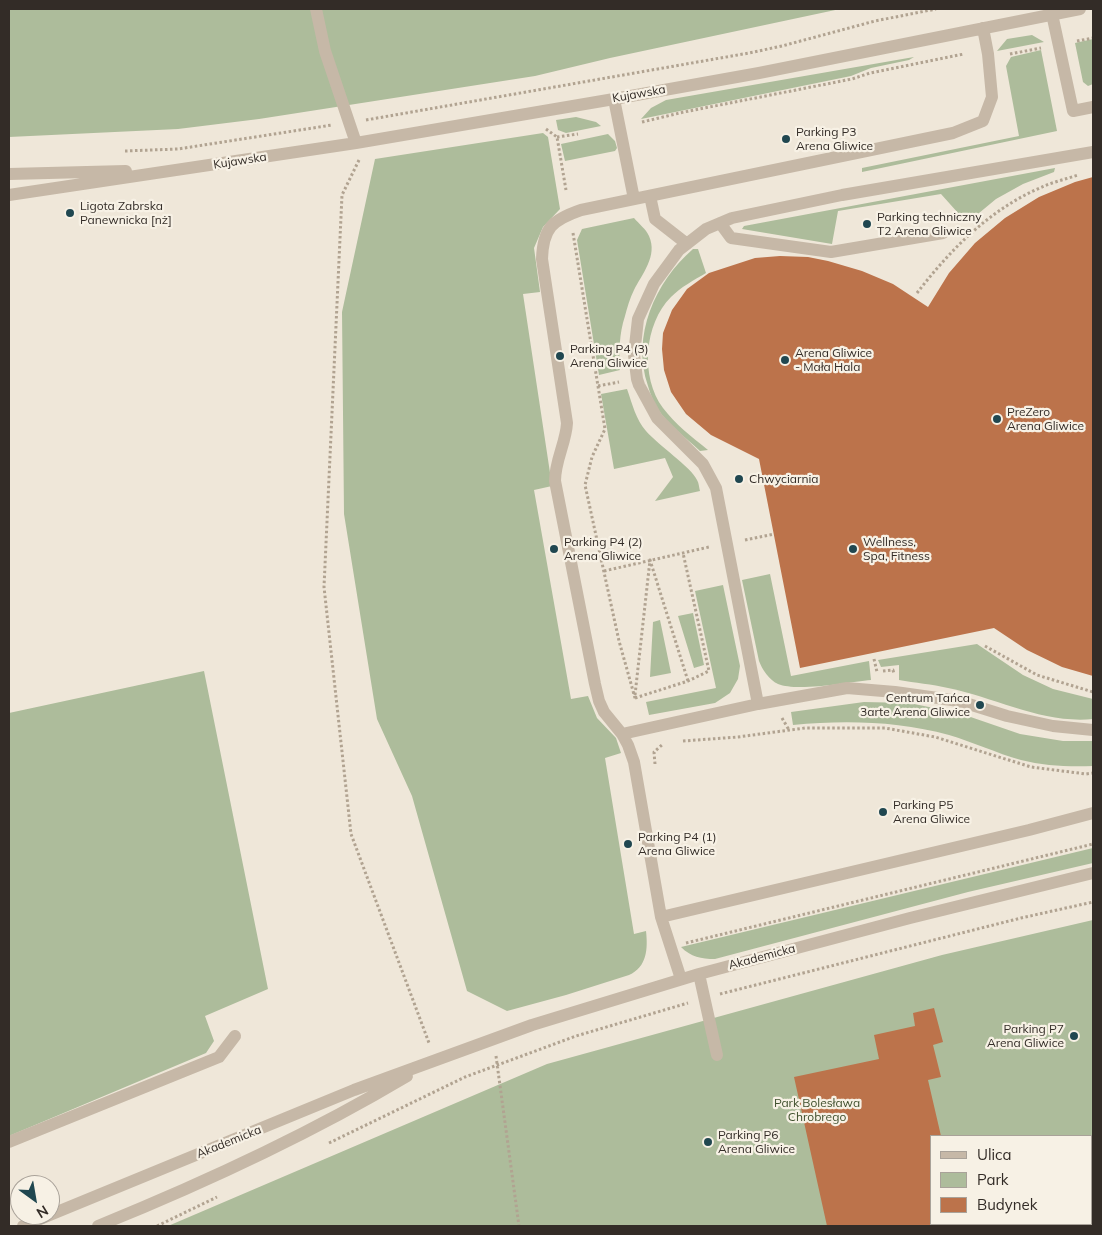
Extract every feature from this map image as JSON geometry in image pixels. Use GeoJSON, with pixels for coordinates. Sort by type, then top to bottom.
{"type":"FeatureCollection","features":[{"type":"Feature","properties":{"kind":"street"},"geometry":{"type":"LineString","coordinates":[[316,9],[324,52],[356,143]]}},
{"type":"Feature","properties":{"kind":"street","name":"Kujawska"},"geometry":{"type":"LineString","coordinates":[[9,195],[356,143],[614,99],[759,73],[1080,9]]}},
{"type":"Feature","properties":{"kind":"street"},"geometry":{"type":"LineString","coordinates":[[1052,14],[1073,111],[1093,107]]}},
{"type":"Feature","properties":{"kind":"street"},"geometry":{"type":"LineString","coordinates":[[681,979],[661,917],[634,762],[622,734],[604,712],[599,701],[555,481],[555,469],[567,435],[567,423],[544,269],[543,241],[550,227],[562,217],[581,210],[953,133],[984,121],[992,97],[988,54],[983,28]]}},
{"type":"Feature","properties":{"kind":"street"},"geometry":{"type":"LineString","coordinates":[[614,99],[634,199]]}},
{"type":"Feature","properties":{"kind":"street"},"geometry":{"type":"LineString","coordinates":[[758,704],[716,488],[703,464],[657,418],[638,385],[634,355],[638,319],[654,284],[679,250],[706,229],[732,218],[842,195],[1093,152]]}},
{"type":"Feature","properties":{"kind":"street","name":"Kujawska"},"geometry":{"type":"LineString","coordinates":[[9,174],[196,168]]}},
{"type":"Feature","properties":{"kind":"street"},"geometry":{"type":"LineString","coordinates":[[650,196],[655,219],[687,244]]}},
{"type":"Feature","properties":{"kind":"street"},"geometry":{"type":"LineString","coordinates":[[720,223],[731,238],[830,252],[943,233]]}},
{"type":"Feature","properties":{"kind":"street"},"geometry":{"type":"LineString","coordinates":[[622,734],[758,704],[848,688],[959,701],[1007,716],[1053,726],[1093,730]]}},
{"type":"Feature","properties":{"kind":"street"},"geometry":{"type":"LineString","coordinates":[[661,917],[1029,830],[1093,812]]}},
{"type":"Feature","properties":{"kind":"street","name":"Akademicka"},"geometry":{"type":"LineString","coordinates":[[23,1226],[354,1090],[435,1059],[583,1008],[699,974],[910,918],[1093,874]]}},
{"type":"Feature","properties":{"kind":"street"},"geometry":{"type":"LineString","coordinates":[[699,974],[717,1055]]}},
{"type":"Feature","properties":{"kind":"street"},"geometry":{"type":"LineString","coordinates":[[9,1142],[219,1056],[236,1036]]}},
{"type":"Feature","properties":{"kind":"street","name":"Akademicka"},"geometry":{"type":"LineString","coordinates":[[98,1226],[244,1163],[362,1103],[435,1059]]}},
{"type":"Feature","properties":{"kind":"path"},"geometry":{"type":"LineString","coordinates":[[123,151],[178,148],[348,123],[749,53],[876,21],[936,9]]}},
{"type":"Feature","properties":{"kind":"path"},"geometry":{"type":"LineString","coordinates":[[1077,41],[1093,38]]}},
{"type":"Feature","properties":{"kind":"path"},"geometry":{"type":"LineString","coordinates":[[642,122],[852,79],[870,72],[964,54]]}},
{"type":"Feature","properties":{"kind":"path"},"geometry":{"type":"LineString","coordinates":[[544,128],[557,137],[578,134]]}},
{"type":"Feature","properties":{"kind":"path"},"geometry":{"type":"LineString","coordinates":[[557,137],[566,190]]}},
{"type":"Feature","properties":{"kind":"path"},"geometry":{"type":"LineString","coordinates":[[356,143],[361,156],[342,195],[324,587],[351,834],[435,1059]]}},
{"type":"Feature","properties":{"kind":"path"},"geometry":{"type":"LineString","coordinates":[[917,293],[957,246],[1008,205],[1042,187],[1085,172]]}},
{"type":"Feature","properties":{"kind":"path"},"geometry":{"type":"LineString","coordinates":[[572,228],[605,429],[592,457],[584,485],[619,641],[635,698]]}},
{"type":"Feature","properties":{"kind":"path"},"geometry":{"type":"LineString","coordinates":[[598,386],[624,381]]}},
{"type":"Feature","properties":{"kind":"path"},"geometry":{"type":"LineString","coordinates":[[727,544],[774,534]]}},
{"type":"Feature","properties":{"kind":"path"},"geometry":{"type":"LineString","coordinates":[[604,571],[703,549]]}},
{"type":"Feature","properties":{"kind":"path"},"geometry":{"type":"LineString","coordinates":[[635,698],[688,681],[709,671],[683,554]]}},
{"type":"Feature","properties":{"kind":"path"},"geometry":{"type":"LineString","coordinates":[[650,560],[688,681]]}},
{"type":"Feature","properties":{"kind":"path"},"geometry":{"type":"LineString","coordinates":[[635,698],[650,560]]}},
{"type":"Feature","properties":{"kind":"path"},"geometry":{"type":"LineString","coordinates":[[985,646],[1037,675],[1093,692]]}},
{"type":"Feature","properties":{"kind":"path"},"geometry":{"type":"LineString","coordinates":[[874,659],[876,672],[893,670],[894,681]]}},
{"type":"Feature","properties":{"kind":"path"},"geometry":{"type":"LineString","coordinates":[[783,718],[789,730]]}},
{"type":"Feature","properties":{"kind":"path"},"geometry":{"type":"LineString","coordinates":[[674,742],[738,737],[805,728],[886,728],[935,738],[1031,767],[1086,774],[1093,773]]}},
{"type":"Feature","properties":{"kind":"path"},"geometry":{"type":"LineString","coordinates":[[738,737],[739,731]]}},
{"type":"Feature","properties":{"kind":"path"},"geometry":{"type":"LineString","coordinates":[[654,752],[665,742]]}},
{"type":"Feature","properties":{"kind":"path"},"geometry":{"type":"LineString","coordinates":[[685,944],[1093,844]]}},
{"type":"Feature","properties":{"kind":"path"},"geometry":{"type":"LineString","coordinates":[[324,1145],[465,1077],[576,1036],[704,998],[1021,918],[1093,902]]}},
{"type":"Feature","properties":{"kind":"path"},"geometry":{"type":"LineString","coordinates":[[493,1039],[519,1226]]}},
{"type":"Feature","properties":{"kind":"path"},"geometry":{"type":"LineString","coordinates":[[157,1226],[219,1196]]}},
{"type":"Feature","properties":{"kind":"green space"},"geometry":{"type":"Polygon","coordinates":[[[9,9],[840,9],[535,76],[259,119],[178,129],[9,137],[9,9]]]}},
{"type":"Feature","properties":{"kind":"green space"},"geometry":{"type":"Polygon","coordinates":[[[1032,35],[1044,42],[997,51],[1007,39],[1032,35]]]}},
{"type":"Feature","properties":{"kind":"green space"},"geometry":{"type":"Polygon","coordinates":[[[1093,39],[1093,84],[1088,86],[1083,82],[1075,43],[1093,39]]]}},
{"type":"Feature","properties":{"kind":"green space"},"geometry":{"type":"Polygon","coordinates":[[[1041,50],[1057,131],[862,172],[862,168],[1019,136],[1006,66],[1011,57],[1041,50]]]}},
{"type":"Feature","properties":{"kind":"green space"},"geometry":{"type":"Polygon","coordinates":[[[914,57],[909,60],[871,68],[851,76],[641,119],[651,108],[666,100],[914,57]]]}},
{"type":"Feature","properties":{"kind":"green space"},"geometry":{"type":"Polygon","coordinates":[[[576,117],[596,122],[601,126],[566,133],[558,130],[556,120],[576,117]]]}},
{"type":"Feature","properties":{"kind":"green space"},"geometry":{"type":"Polygon","coordinates":[[[543,133],[548,137],[560,209],[543,227],[534,248],[540,292],[523,294],[552,486],[534,490],[571,699],[588,696],[597,718],[616,738],[621,753],[605,758],[634,934],[646,931],[647,944],[643,962],[635,972],[629,975],[507,1011],[467,991],[412,796],[377,719],[344,514],[342,312],[375,159],[543,133]]]}},
{"type":"Feature","properties":{"kind":"green space"},"geometry":{"type":"Polygon","coordinates":[[[608,134],[615,141],[617,148],[615,151],[565,161],[561,144],[608,134]]]}},
{"type":"Feature","properties":{"kind":"green space"},"geometry":{"type":"Polygon","coordinates":[[[1055,168],[1054,172],[1023,184],[996,199],[967,223],[941,194],[838,211],[832,244],[742,229],[744,226],[1055,168]]]}},
{"type":"Feature","properties":{"kind":"green space"},"geometry":{"type":"Polygon","coordinates":[[[634,218],[649,236],[652,251],[645,271],[631,296],[623,323],[620,343],[620,370],[599,375],[577,240],[582,229],[634,218]]]}},
{"type":"Feature","properties":{"kind":"green space"},"geometry":{"type":"Polygon","coordinates":[[[693,249],[698,249],[706,273],[679,290],[662,308],[655,321],[651,336],[648,366],[656,395],[663,408],[678,425],[708,450],[700,451],[661,414],[652,397],[643,367],[645,329],[650,311],[668,277],[679,262],[693,249]]]}},
{"type":"Feature","properties":{"kind":"green space"},"geometry":{"type":"Polygon","coordinates":[[[627,389],[643,427],[651,437],[694,475],[698,481],[700,491],[655,501],[673,477],[665,458],[614,469],[601,394],[627,389]]]}},
{"type":"Feature","properties":{"kind":"green space"},"geometry":{"type":"Polygon","coordinates":[[[770,574],[791,676],[869,661],[871,680],[798,687],[778,684],[769,677],[759,661],[742,580],[770,574]]]}},
{"type":"Feature","properties":{"kind":"green space"},"geometry":{"type":"Polygon","coordinates":[[[723,585],[740,666],[738,679],[730,693],[715,703],[649,715],[646,702],[716,688],[695,591],[723,585]]]}},
{"type":"Feature","properties":{"kind":"green space"},"geometry":{"type":"Polygon","coordinates":[[[693,613],[704,665],[694,668],[678,616],[693,613]]]}},
{"type":"Feature","properties":{"kind":"green space"},"geometry":{"type":"Polygon","coordinates":[[[660,620],[671,673],[650,677],[653,622],[660,620]]]}},
{"type":"Feature","properties":{"kind":"green space"},"geometry":{"type":"Polygon","coordinates":[[[977,644],[1023,675],[1053,689],[1093,699],[1093,719],[1074,720],[1056,718],[966,692],[936,685],[899,680],[899,665],[881,667],[878,660],[977,644]]]}},
{"type":"Feature","properties":{"kind":"green space"},"geometry":{"type":"Polygon","coordinates":[[[204,671],[268,989],[205,1016],[214,1041],[206,1053],[9,1136],[9,713],[204,671]]]}},
{"type":"Feature","properties":{"kind":"green space"},"geometry":{"type":"Polygon","coordinates":[[[864,702],[909,703],[959,713],[1020,734],[1063,741],[1093,741],[1093,766],[1039,764],[1012,757],[949,735],[891,724],[832,722],[793,725],[791,712],[864,702]]]}},
{"type":"Feature","properties":{"kind":"green space"},"geometry":{"type":"Polygon","coordinates":[[[1093,848],[1093,863],[968,892],[715,959],[696,957],[681,947],[1093,848]]]}},
{"type":"Feature","properties":{"kind":"green space","name":"Park Bolesława Chrobrego"},"geometry":{"type":"Polygon","coordinates":[[[1093,920],[1093,1226],[168,1226],[547,1064],[942,955],[1093,920]]]}},
{"type":"Feature","properties":{"kind":"building"},"geometry":{"type":"Polygon","coordinates":[[[1093,177],[1093,676],[1062,667],[1027,650],[994,628],[800,668],[759,459],[711,435],[686,414],[671,392],[664,370],[662,349],[663,333],[672,310],[687,289],[709,273],[755,258],[780,256],[808,257],[862,271],[893,284],[928,307],[949,273],[975,243],[1005,218],[1039,197],[1075,182],[1093,177]]]}},
{"type":"Feature","properties":{"kind":"building"},"geometry":{"type":"Polygon","coordinates":[[[934,1008],[943,1042],[933,1045],[941,1077],[928,1080],[941,1135],[930,1135],[930,1225],[961,1226],[827,1226],[794,1077],[879,1059],[874,1035],[915,1026],[913,1013],[934,1008]]]}},
{"type":"Feature","properties":{"kind":"place","name":"Parking P3 Arena Gliwice"},"geometry":{"type":"Point","coordinates":[786,139]}},
{"type":"Feature","properties":{"kind":"place","name":"Ligota Zabrska Panewnicka [nż]"},"geometry":{"type":"Point","coordinates":[70,213]}},
{"type":"Feature","properties":{"kind":"place","name":"Parking techniczny T2 Arena Gliwice"},"geometry":{"type":"Point","coordinates":[867,224]}},
{"type":"Feature","properties":{"kind":"place","name":"Parking P4 (3) Arena Gliwice"},"geometry":{"type":"Point","coordinates":[560,356]}},
{"type":"Feature","properties":{"kind":"place","name":"Arena Gliwice - Mała Hala"},"geometry":{"type":"Point","coordinates":[785,360]}},
{"type":"Feature","properties":{"kind":"place","name":"PreZero Arena Gliwice"},"geometry":{"type":"Point","coordinates":[997,419]}},
{"type":"Feature","properties":{"kind":"place","name":"Chwyciarnia"},"geometry":{"type":"Point","coordinates":[739,479]}},
{"type":"Feature","properties":{"kind":"place","name":"Parking P4 (2) Arena Gliwice"},"geometry":{"type":"Point","coordinates":[554,549]}},
{"type":"Feature","properties":{"kind":"place","name":"Wellness, Spa, Fitness"},"geometry":{"type":"Point","coordinates":[853,549]}},
{"type":"Feature","properties":{"kind":"place","name":"Centrum Tańca 3arte Arena Gliwice"},"geometry":{"type":"Point","coordinates":[980,705]}},
{"type":"Feature","properties":{"kind":"place","name":"Parking P5 Arena Gliwice"},"geometry":{"type":"Point","coordinates":[883,812]}},
{"type":"Feature","properties":{"kind":"place","name":"Parking P4 (1) Arena Gliwice"},"geometry":{"type":"Point","coordinates":[628,844]}},
{"type":"Feature","properties":{"kind":"place","name":"Parking P7 Arena Gliwice"},"geometry":{"type":"Point","coordinates":[1074,1036]}},
{"type":"Feature","properties":{"kind":"place","name":"Parking P6 Arena Gliwice"},"geometry":{"type":"Point","coordinates":[708,1142]}}]}
